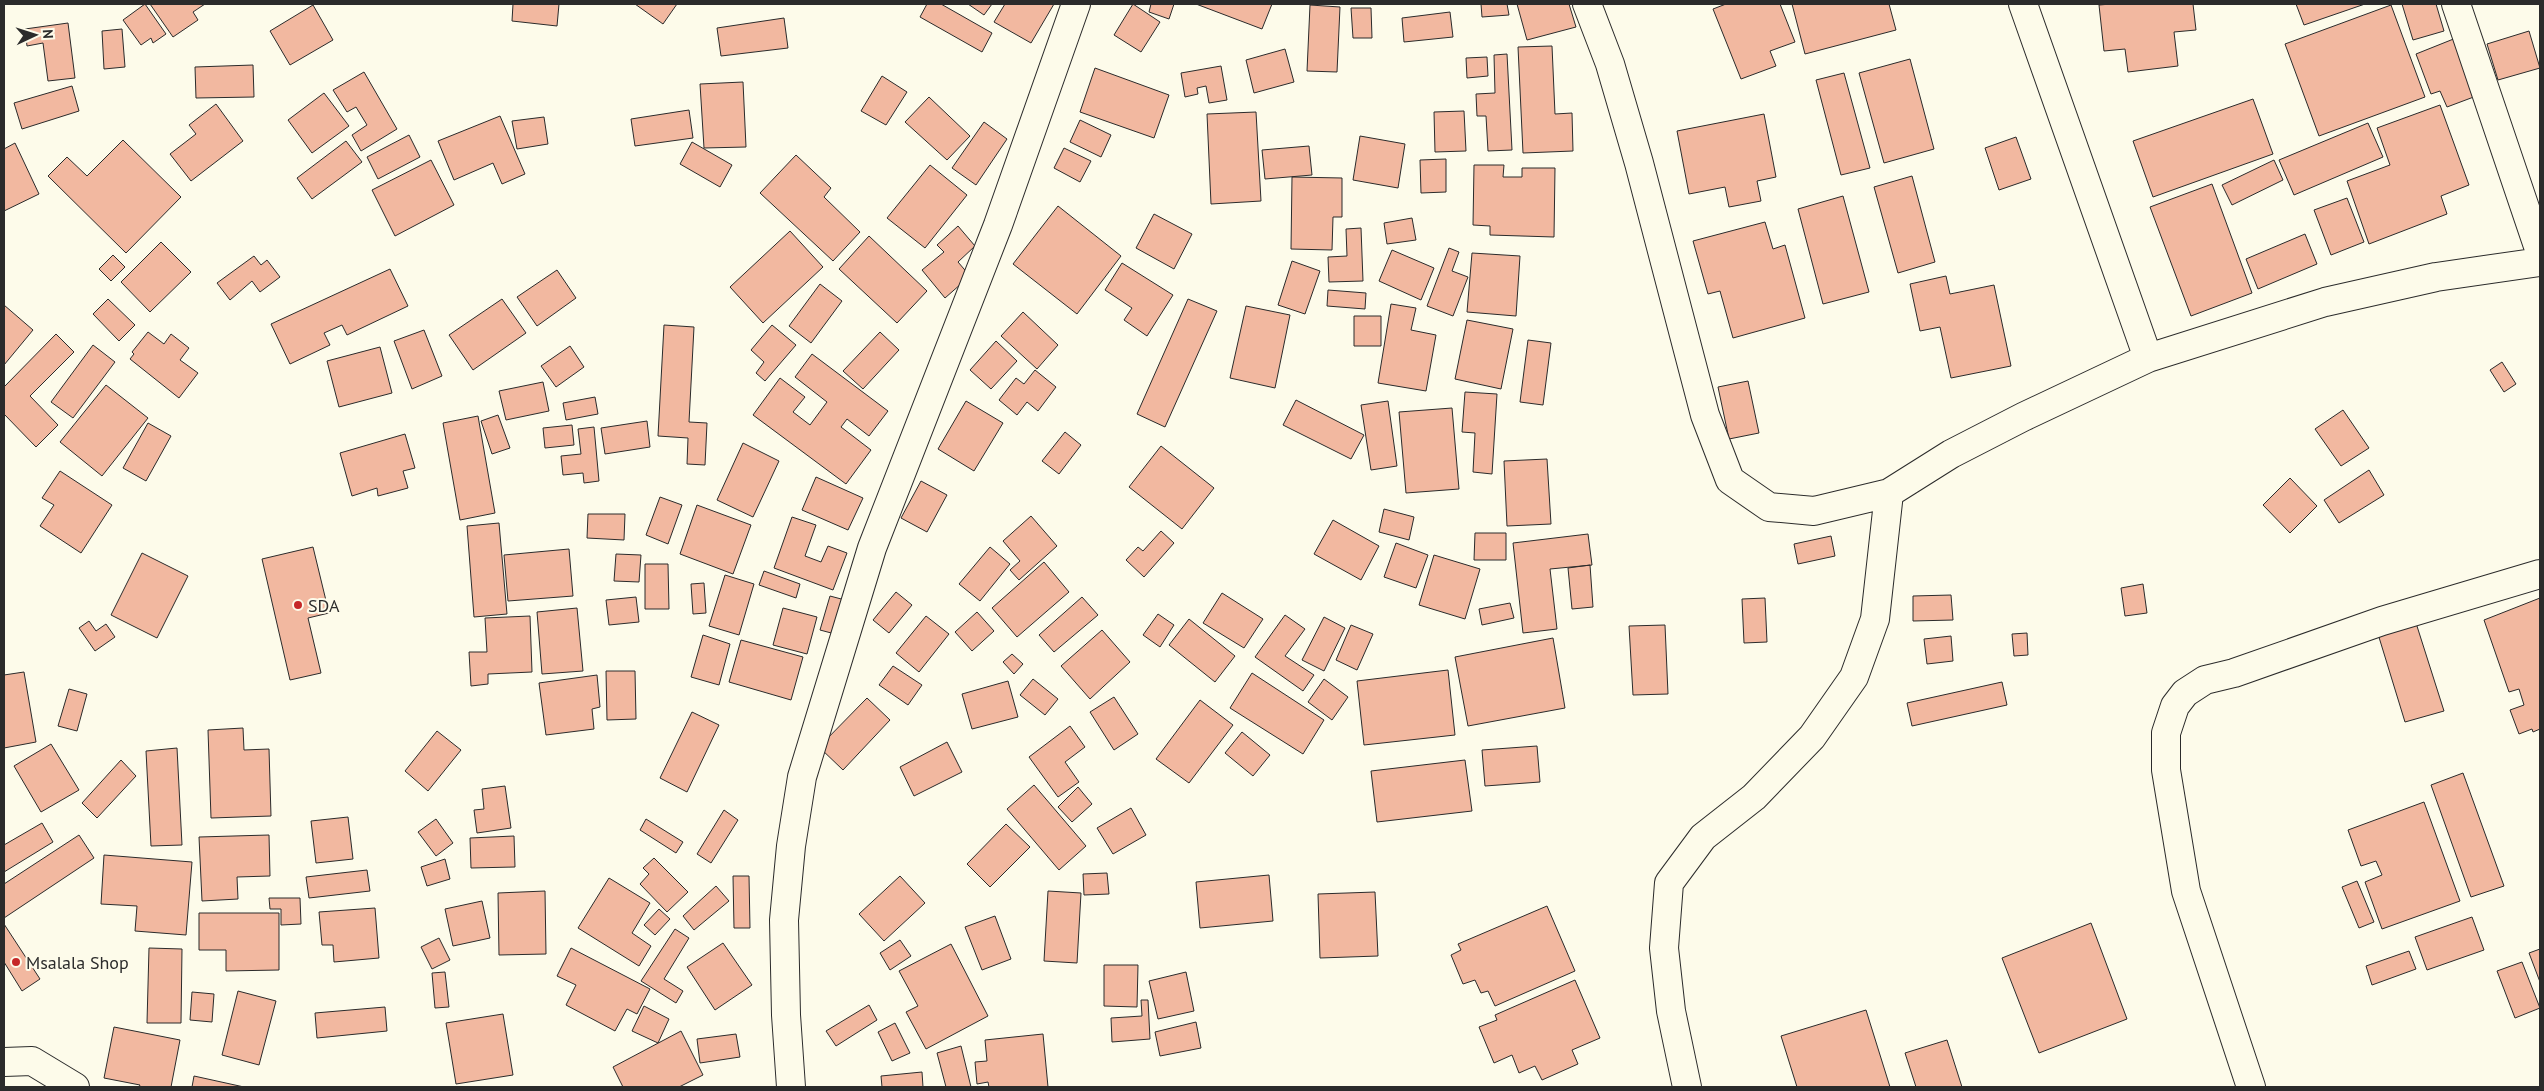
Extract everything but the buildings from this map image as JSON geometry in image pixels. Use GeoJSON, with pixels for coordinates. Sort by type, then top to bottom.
{"type":"FeatureCollection","features":[{"type":"Feature","properties":{"kind":"street"},"geometry":{"type":"LineString","coordinates":[[791,1087],[786,1015],[784,920],[791,846],[802,777],[872,548],[998,225],[1076,4]]}},
{"type":"Feature","properties":{"kind":"street"},"geometry":{"type":"LineString","coordinates":[[1588,4],[1610,64],[1639,163],[1705,415],[1730,480],[1769,507],[1814,511],[1889,493],[1951,454],[2022,417],[2148,358],[2325,302],[2436,277],[2540,262]]}},
{"type":"Feature","properties":{"kind":"street"},"geometry":{"type":"LineString","coordinates":[[2023,4],[2148,358]]}},
{"type":"Feature","properties":{"kind":"street"},"geometry":{"type":"LineString","coordinates":[[2456,4],[2540,252]]}},
{"type":"Feature","properties":{"kind":"street"},"geometry":{"type":"LineString","coordinates":[[1687,1087],[1671,1011],[1664,948],[1669,883],[1703,837],[1754,796],[1812,737],[1854,677],[1875,619],[1889,493]]}},
{"type":"Feature","properties":{"kind":"street"},"geometry":{"type":"LineString","coordinates":[[2251,1087],[2186,891],[2166,770],[2166,732],[2175,706],[2185,693],[2206,680],[2234,673],[2382,621],[2540,574]]}},
{"type":"Feature","properties":{"kind":"street"},"geometry":{"type":"LineString","coordinates":[[4,1062],[32,1061],[75,1087]]}},
{"type":"Feature","properties":{"kind":"place","name":"SDA"},"geometry":{"type":"Point","coordinates":[298,605]}},
{"type":"Feature","properties":{"kind":"place","name":"Msalala Shop"},"geometry":{"type":"Point","coordinates":[16,962]}}]}
